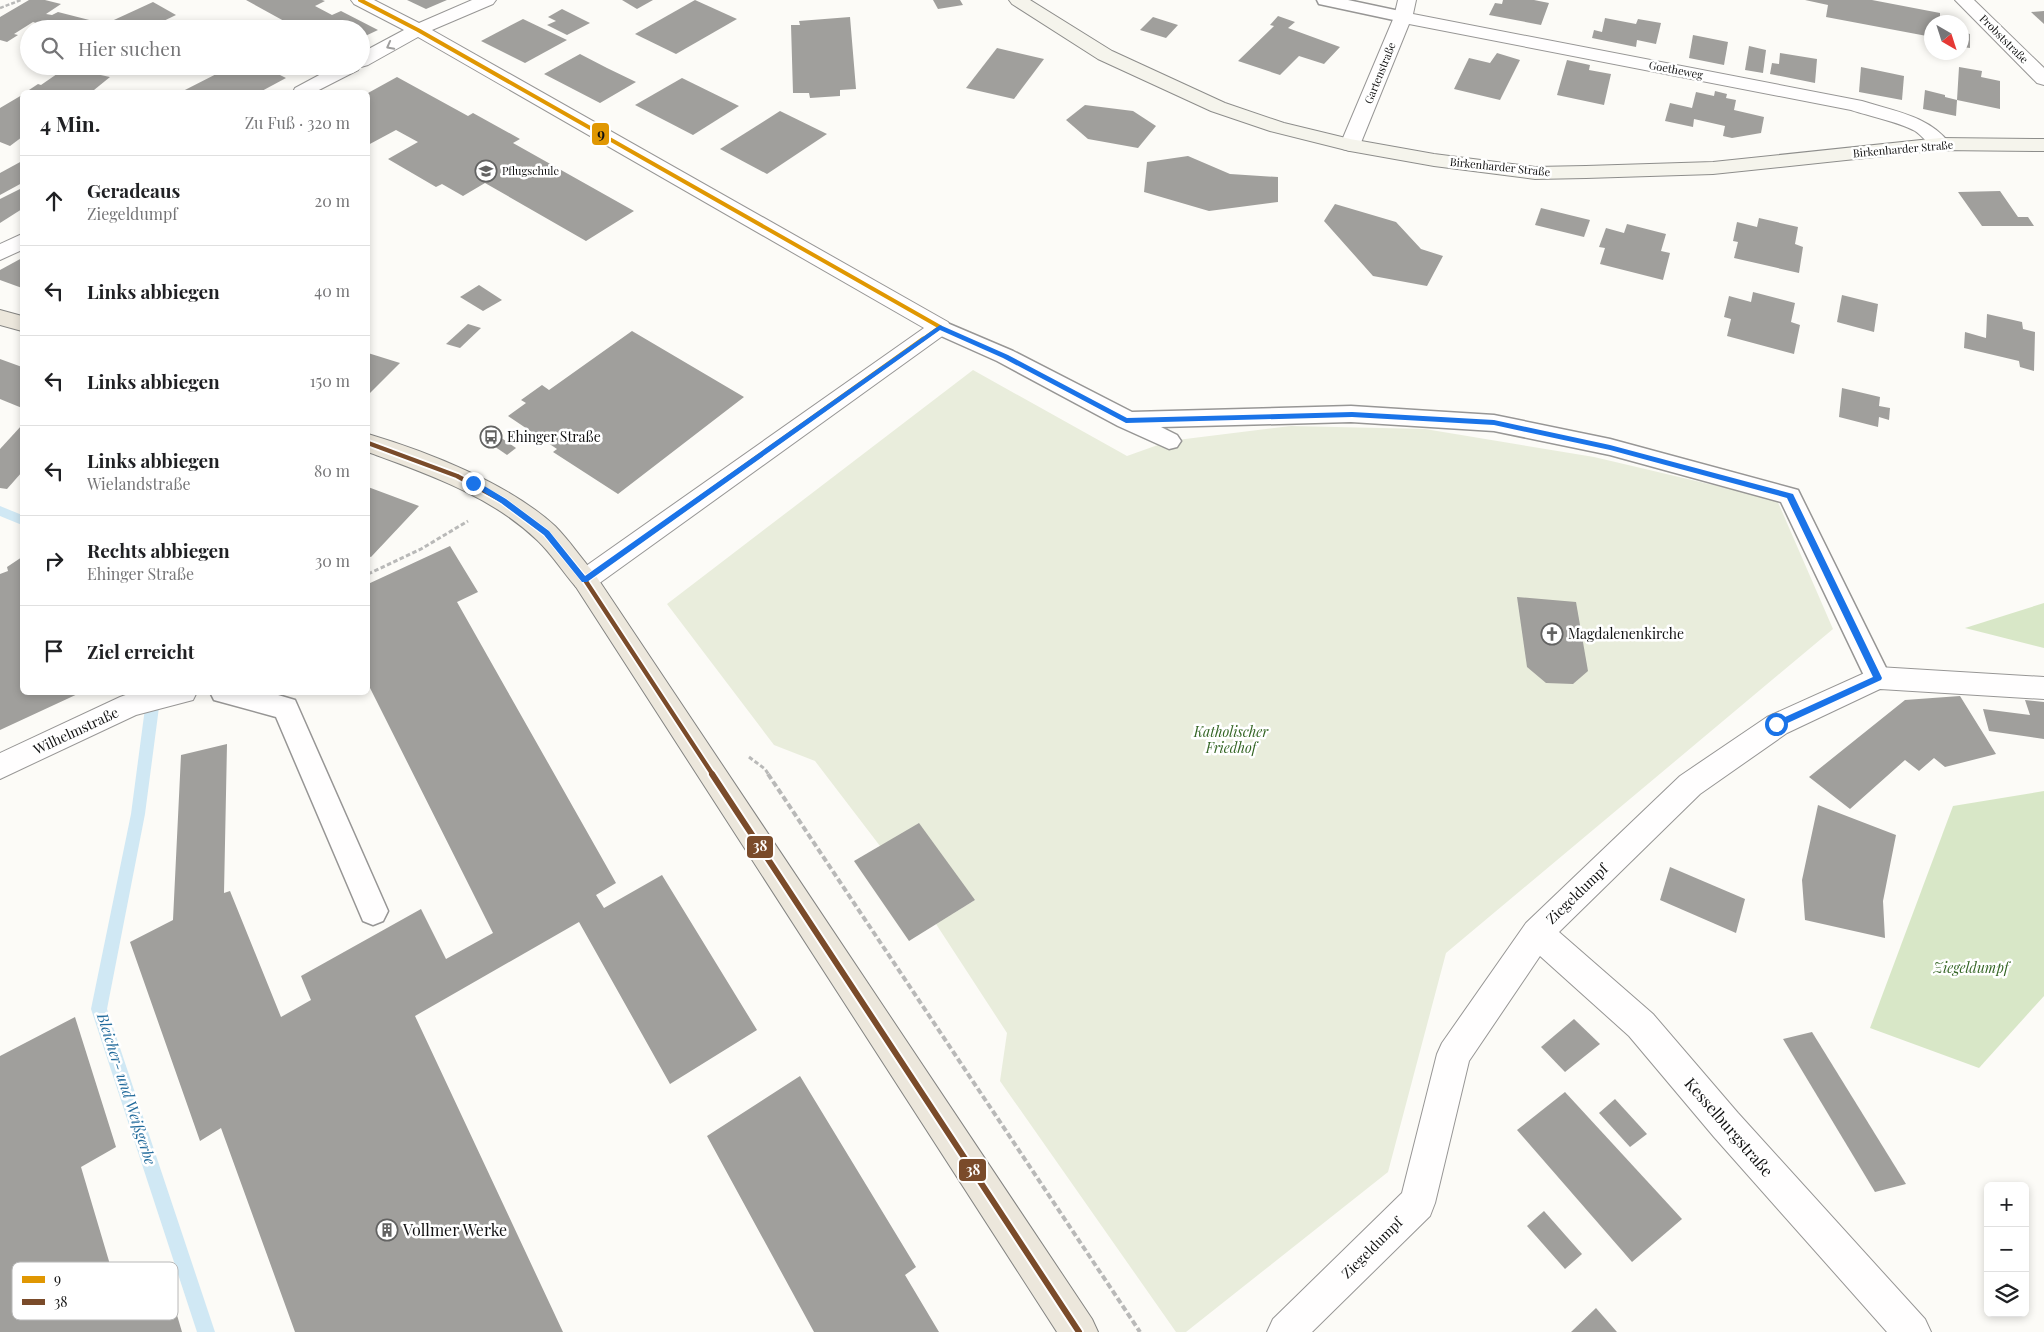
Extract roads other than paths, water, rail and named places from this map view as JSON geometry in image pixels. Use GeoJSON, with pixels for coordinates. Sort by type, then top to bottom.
{"type":"FeatureCollection","features":[{"type":"Feature","properties":{"kind":"main road","name":"Birkenharder Straße"},"geometry":{"type":"LineString","coordinates":[[1018,0],[1105,55],[1218,107],[1278,127],[1350,145],[1434,160],[1535,173],[1713,168],[1940,144],[2044,145]]}},
{"type":"Feature","properties":{"kind":"main road"},"geometry":{"type":"LineString","coordinates":[[0,317],[20,323]]}},
{"type":"Feature","properties":{"kind":"main road"},"geometry":{"type":"LineString","coordinates":[[370,444],[450,473],[473,483],[503,501],[546,533],[585,580],[1078,1332]]}},
{"type":"Feature","properties":{"kind":"street"},"geometry":{"type":"LineString","coordinates":[[360,0],[418,30],[940,327],[585,580]]}},
{"type":"Feature","properties":{"kind":"street"},"geometry":{"type":"LineString","coordinates":[[370,56],[418,30],[487,0]]}},
{"type":"Feature","properties":{"kind":"street","name":"Probststraße"},"geometry":{"type":"LineString","coordinates":[[1964,0],[2044,79]]}},
{"type":"Feature","properties":{"kind":"street","name":"Gartenstraße"},"geometry":{"type":"LineString","coordinates":[[1350,145],[1405,9]]}},
{"type":"Feature","properties":{"kind":"street","name":"Goetheweg"},"geometry":{"type":"LineString","coordinates":[[1405,9],[1855,105],[1920,126],[1940,144]]}},
{"type":"Feature","properties":{"kind":"street"},"geometry":{"type":"LineString","coordinates":[[306,90],[334,75]]}},
{"type":"Feature","properties":{"kind":"street"},"geometry":{"type":"LineString","coordinates":[[0,253],[20,242]]}},
{"type":"Feature","properties":{"kind":"street","name":"Ziegeldumpf"},"geometry":{"type":"LineString","coordinates":[[1286,1332],[1417,1203],[1454,1054],[1537,933],[1690,784],[1776,724],[1878,678],[2044,688]]}},
{"type":"Feature","properties":{"kind":"street","name":"Wilhelmstraße"},"geometry":{"type":"LineString","coordinates":[[0,767],[130,705],[171,695]]}},
{"type":"Feature","properties":{"kind":"street","name":"Kesselburgstraße"},"geometry":{"type":"LineString","coordinates":[[1537,933],[1641,1025],[1726,1125],[1912,1332]]}},
{"type":"Feature","properties":{"kind":"lane"},"geometry":{"type":"LineString","coordinates":[[1325,0],[1405,9]]}},
{"type":"Feature","properties":{"kind":"lane"},"geometry":{"type":"LineString","coordinates":[[940,327],[1005,356],[1169,441]]}},
{"type":"Feature","properties":{"kind":"lane"},"geometry":{"type":"LineString","coordinates":[[1126,420],[1352,414],[1494,423],[1610,447],[1790,496],[1878,678]]}},
{"type":"Feature","properties":{"kind":"lane"},"geometry":{"type":"LineString","coordinates":[[235,695],[286,708],[373,911]]}},
{"type":"Feature","properties":{"kind":"waterway","name":"Bleicher- und Weißgerbe"},"geometry":{"type":"LineString","coordinates":[[0,511],[20,519]]}},
{"type":"Feature","properties":{"kind":"waterway","name":"Bleicher- und Weißgerbe"},"geometry":{"type":"LineString","coordinates":[[154,695],[138,814],[99,1009],[206,1332]]}},
{"type":"Feature","properties":{"kind":"place","name":"Pflugschule"},"geometry":{"type":"Point","coordinates":[486,171]}},
{"type":"Feature","properties":{"kind":"place","name":"Ehinger Straße"},"geometry":{"type":"Point","coordinates":[491,437]}},
{"type":"Feature","properties":{"kind":"place","name":"Magdalenenkirche"},"geometry":{"type":"Point","coordinates":[1552,634]}},
{"type":"Feature","properties":{"kind":"place","name":"Vollmer Werke"},"geometry":{"type":"Point","coordinates":[387,1230]}},
{"type":"Feature","properties":{"kind":"park label","name":"Katholischer Friedhof"},"geometry":{"type":"Point","coordinates":[1231,740]}}]}
